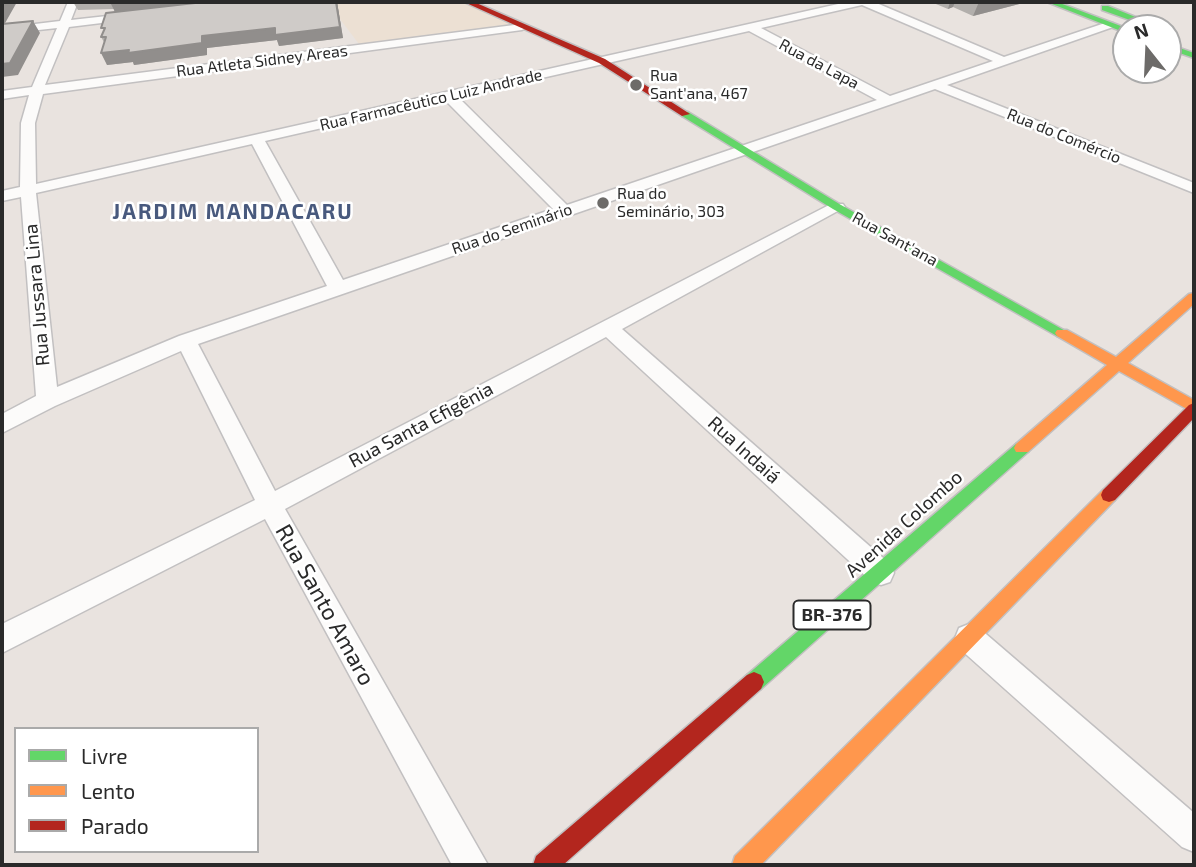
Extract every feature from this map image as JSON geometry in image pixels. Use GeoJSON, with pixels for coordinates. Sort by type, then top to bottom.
{"type":"FeatureCollection","features":[{"type":"Feature","properties":{"kind":"main road","name":"Rua Sant'ana"},"geometry":{"type":"LineString","coordinates":[[468,2],[602,61],[837,207],[1194,408]]}},
{"type":"Feature","properties":{"kind":"main road"},"geometry":{"type":"LineString","coordinates":[[1051,2],[1112,26]]}},
{"type":"Feature","properties":{"kind":"main road"},"geometry":{"type":"LineString","coordinates":[[1087,2],[1120,14]]}},
{"type":"Feature","properties":{"kind":"main road","name":"Avenida Colombo"},"geometry":{"type":"LineString","coordinates":[[545,865],[1194,297]]}},
{"type":"Feature","properties":{"kind":"main road"},"geometry":{"type":"LineString","coordinates":[[744,865],[1194,408]]}},
{"type":"Feature","properties":{"kind":"street","name":"Rua Jussara Lina"},"geometry":{"type":"LineString","coordinates":[[47,400],[28,190],[28,123],[37,90],[73,2]]}},
{"type":"Feature","properties":{"kind":"street"},"geometry":{"type":"LineString","coordinates":[[862,2],[1004,61]]}},
{"type":"Feature","properties":{"kind":"street","name":"Rua Farmacêutico Luiz Andrade"},"geometry":{"type":"LineString","coordinates":[[2,196],[862,2]]}},
{"type":"Feature","properties":{"kind":"street"},"geometry":{"type":"LineString","coordinates":[[2,31],[144,14]]}},
{"type":"Feature","properties":{"kind":"street","name":"Rua do Seminário"},"geometry":{"type":"LineString","coordinates":[[2,424],[47,400],[186,341],[1109,25]]}},
{"type":"Feature","properties":{"kind":"street","name":"Rua Atleta Sidney Areas"},"geometry":{"type":"LineString","coordinates":[[2,95],[522,27]]}},
{"type":"Feature","properties":{"kind":"street","name":"Rua da Lapa"},"geometry":{"type":"LineString","coordinates":[[751,27],[888,100]]}},
{"type":"Feature","properties":{"kind":"street","name":"Rua do Comércio"},"geometry":{"type":"LineString","coordinates":[[934,84],[1194,188]]}},
{"type":"Feature","properties":{"kind":"street"},"geometry":{"type":"LineString","coordinates":[[448,95],[564,211]]}},
{"type":"Feature","properties":{"kind":"street"},"geometry":{"type":"LineString","coordinates":[[257,139],[338,288]]}},
{"type":"Feature","properties":{"kind":"street","name":"Rua Santa Efigênia"},"geometry":{"type":"LineString","coordinates":[[2,639],[270,505],[837,207]]}},
{"type":"Feature","properties":{"kind":"street","name":"Rua Indaiá"},"geometry":{"type":"LineString","coordinates":[[607,327],[881,573]]}},
{"type":"Feature","properties":{"kind":"street","name":"Rua Santo Amaro"},"geometry":{"type":"LineString","coordinates":[[186,341],[270,505],[471,865]]}},
{"type":"Feature","properties":{"kind":"street"},"geometry":{"type":"LineString","coordinates":[[969,638],[1194,835]]}},
{"type":"Feature","properties":{"kind":"shaded area"},"geometry":{"type":"Polygon","coordinates":[[[327,2],[468,2],[522,27],[362,48],[327,2]]]}},
{"type":"Feature","properties":{"kind":"building"},"geometry":{"type":"Polygon","coordinates":[[[204,2],[336,2],[340,27],[275,35],[275,28],[202,36],[202,43],[128,53],[129,50],[101,53],[106,37],[101,37],[105,28],[101,28],[106,13],[204,2]]]}},
{"type":"Feature","properties":{"kind":"building"},"geometry":{"type":"Polygon","coordinates":[[[33,21],[10,63],[2,64],[2,24],[33,21]]]}},
{"type":"Feature","properties":{"kind":"traffic: fast"},"geometry":{"type":"LineString","coordinates":[[1051,2],[1112,26]]}},
{"type":"Feature","properties":{"kind":"traffic: fast"},"geometry":{"type":"LineString","coordinates":[[1105,8],[1121,14]]}},
{"type":"Feature","properties":{"kind":"traffic: fast"},"geometry":{"type":"LineString","coordinates":[[1182,51],[1194,56]]}},
{"type":"Feature","properties":{"kind":"traffic: fast"},"geometry":{"type":"LineString","coordinates":[[685,114],[837,207],[1062,333]]}},
{"type":"Feature","properties":{"kind":"traffic: fast"},"geometry":{"type":"LineString","coordinates":[[754,682],[1022,448]]}},
{"type":"Feature","properties":{"kind":"traffic: slow"},"geometry":{"type":"LineString","coordinates":[[1022,448],[1194,297]]}},
{"type":"Feature","properties":{"kind":"traffic: slow"},"geometry":{"type":"LineString","coordinates":[[1062,333],[1194,407]]}},
{"type":"Feature","properties":{"kind":"traffic: slow"},"geometry":{"type":"LineString","coordinates":[[744,865],[1109,495]]}},
{"type":"Feature","properties":{"kind":"traffic: jam"},"geometry":{"type":"LineString","coordinates":[[468,2],[602,61],[685,114]]}},
{"type":"Feature","properties":{"kind":"traffic: jam"},"geometry":{"type":"LineString","coordinates":[[1109,495],[1194,409]]}},
{"type":"Feature","properties":{"kind":"traffic: jam"},"geometry":{"type":"LineString","coordinates":[[545,865],[754,682]]}},
{"type":"Feature","properties":{"kind":"place","name":"Rua Sant'ana, 467"},"geometry":{"type":"Point","coordinates":[636,85]}},
{"type":"Feature","properties":{"kind":"place","name":"Rua do Seminário, 303"},"geometry":{"type":"Point","coordinates":[603,203]}},
{"type":"Feature","properties":{"kind":"district","name":"JARDIM MANDACARU"},"geometry":{"type":"Point","coordinates":[233,212]}}]}
